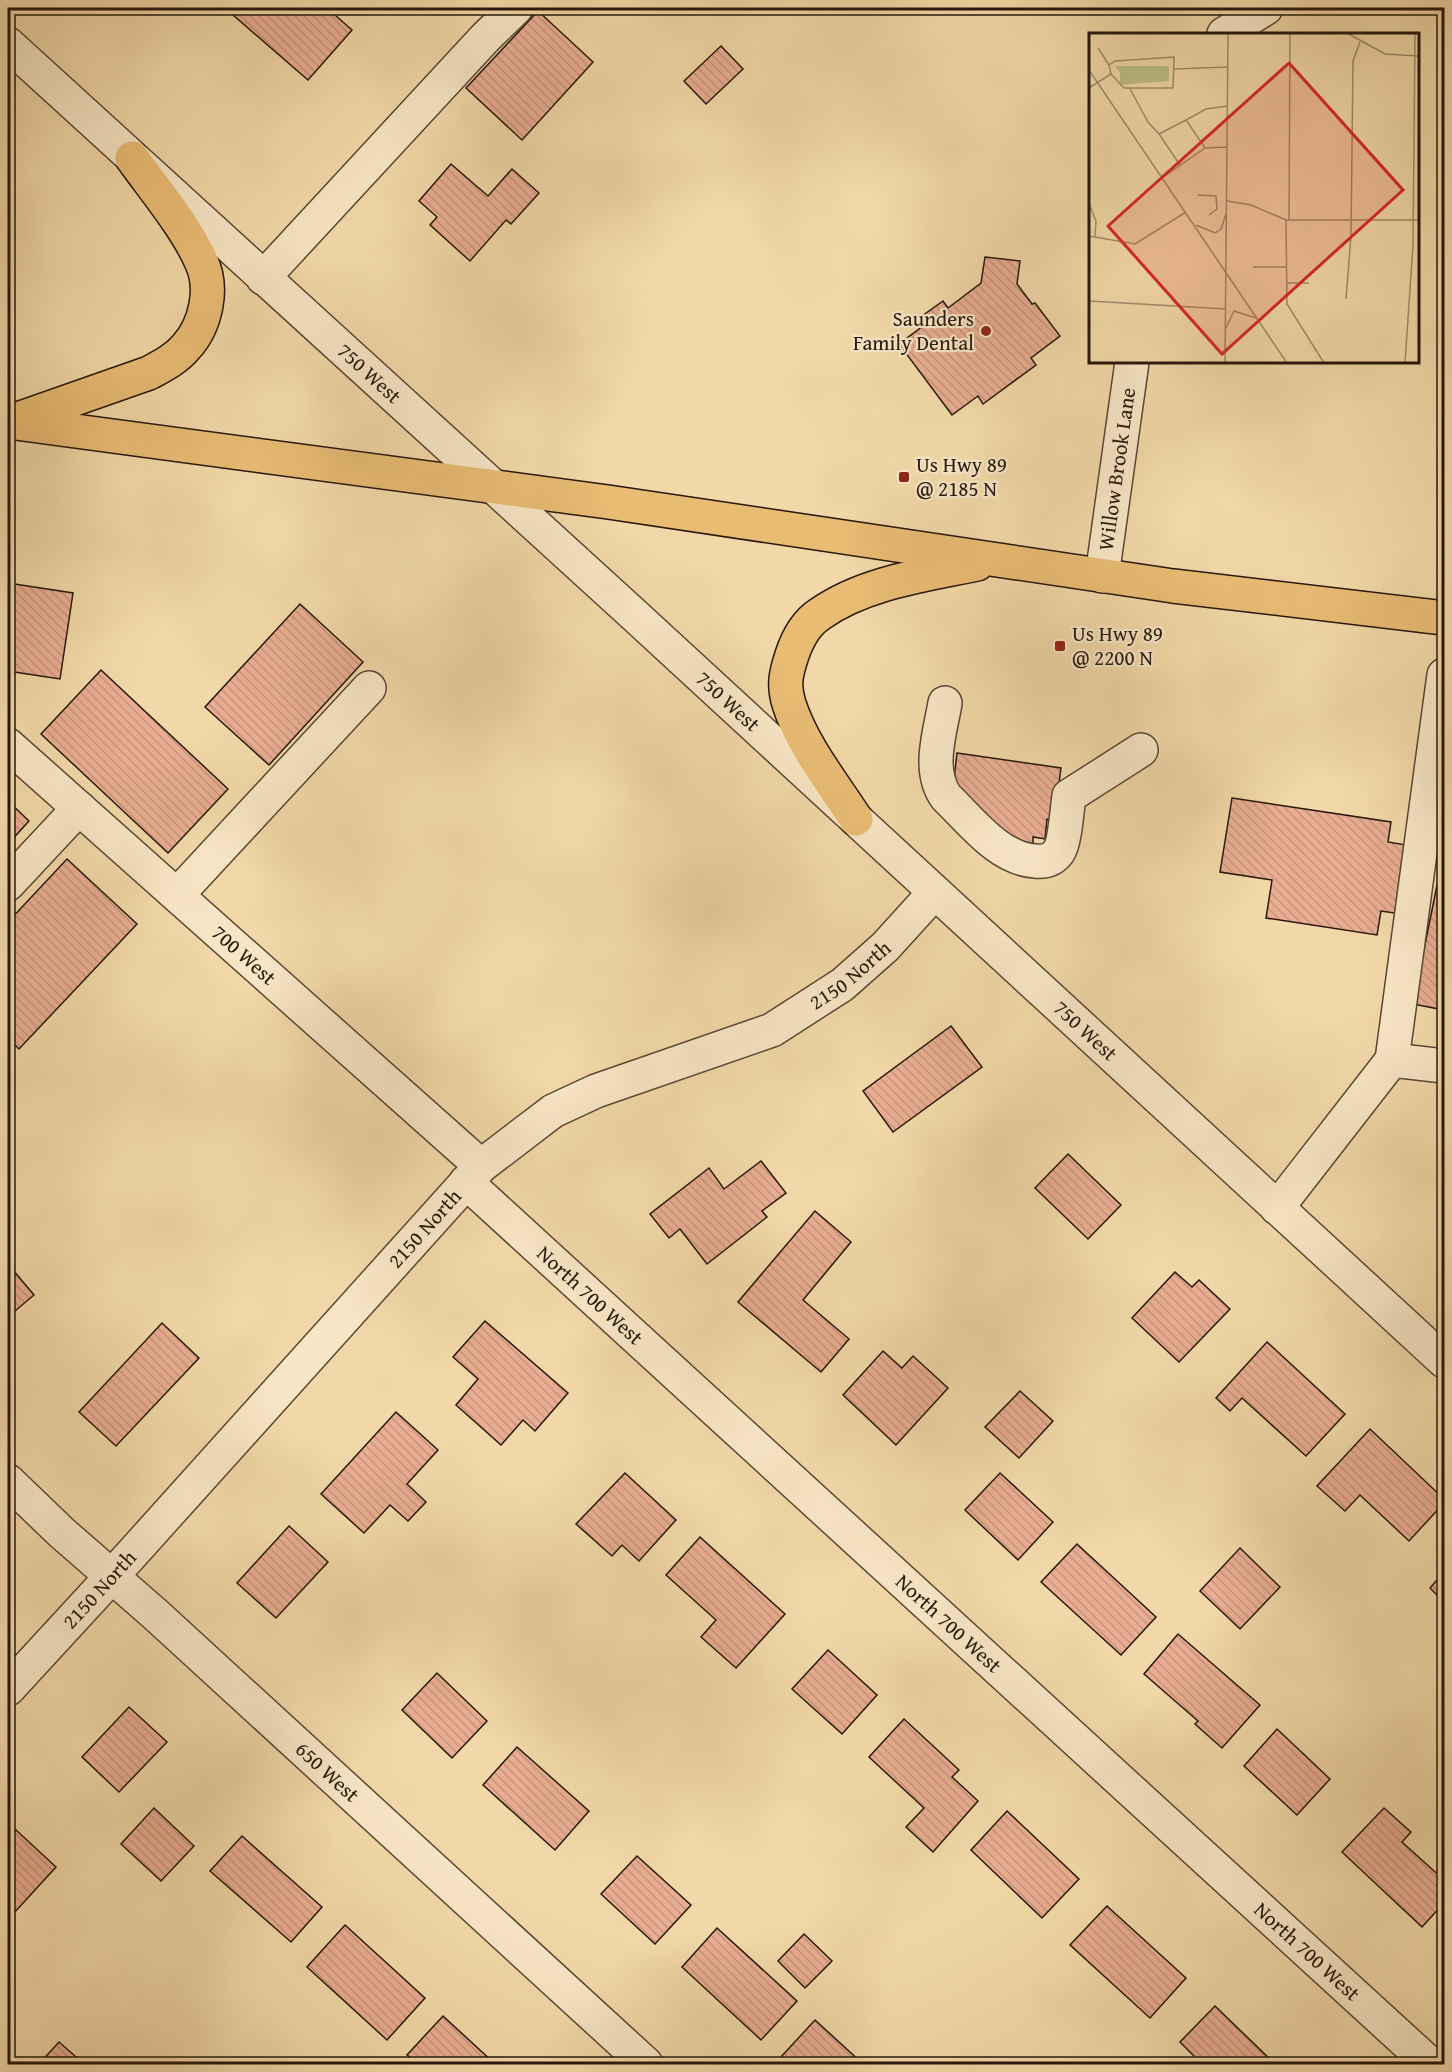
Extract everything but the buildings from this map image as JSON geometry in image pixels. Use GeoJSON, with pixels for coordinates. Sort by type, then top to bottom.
{"type":"FeatureCollection","features":[{"type":"Feature","properties":{"kind":"main road"},"geometry":{"type":"LineString","coordinates":[[8,422],[149,373],[169,362],[185,349],[200,322],[207,303],[207,280],[201,261],[176,220],[132,158]]}},
{"type":"Feature","properties":{"kind":"main road"},"geometry":{"type":"LineString","coordinates":[[8,422],[492,487],[1102,576],[1444,618]]}},
{"type":"Feature","properties":{"kind":"main road"},"geometry":{"type":"LineString","coordinates":[[856,819],[802,735],[789,702],[785,675],[797,639],[818,615],[860,593],[903,580],[996,560]]}},
{"type":"Feature","properties":{"kind":"street"},"geometry":{"type":"LineString","coordinates":[[263,278],[485,38],[516,8]]}},
{"type":"Feature","properties":{"kind":"street"},"geometry":{"type":"LineString","coordinates":[[1226,33],[1266,8]]}},
{"type":"Feature","properties":{"kind":"street","name":"750 West"},"geometry":{"type":"LineString","coordinates":[[8,44],[856,819],[1444,1361]]}},
{"type":"Feature","properties":{"kind":"street","name":"Willow Brook Lane"},"geometry":{"type":"LineString","coordinates":[[1102,576],[1132,363]]}},
{"type":"Feature","properties":{"kind":"street"},"geometry":{"type":"LineString","coordinates":[[1277,1208],[1392,1060],[1436,812],[1444,675]]}},
{"type":"Feature","properties":{"kind":"street"},"geometry":{"type":"LineString","coordinates":[[177,895],[369,688]]}},
{"type":"Feature","properties":{"kind":"street"},"geometry":{"type":"LineString","coordinates":[[945,703],[936,761],[940,788],[946,797],[999,848],[1012,856],[1026,860],[1043,862],[1054,858],[1061,849],[1070,796],[1141,750]]}},
{"type":"Feature","properties":{"kind":"street","name":"700 West"},"geometry":{"type":"LineString","coordinates":[[8,745],[177,895],[473,1174]]}},
{"type":"Feature","properties":{"kind":"street"},"geometry":{"type":"LineString","coordinates":[[8,884],[79,808]]}},
{"type":"Feature","properties":{"kind":"street","name":"2150 North"},"geometry":{"type":"LineString","coordinates":[[8,1689],[473,1174],[553,1111],[596,1091],[772,1030],[842,985],[885,947],[934,893]]}},
{"type":"Feature","properties":{"kind":"street"},"geometry":{"type":"LineString","coordinates":[[1392,1060],[1444,1066]]}},
{"type":"Feature","properties":{"kind":"street","name":"North 700 West"},"geometry":{"type":"LineString","coordinates":[[473,1174],[1430,2064]]}},
{"type":"Feature","properties":{"kind":"street","name":"650 West"},"geometry":{"type":"LineString","coordinates":[[8,1481],[646,2064]]}},
{"type":"Feature","properties":{"kind":"place","name":"Saunders Family Dental"},"geometry":{"type":"Point","coordinates":[986,331]}},
{"type":"Feature","properties":{"kind":"place","name":"Us Hwy 89 @ 2185 N"},"geometry":{"type":"Point","coordinates":[904,477]}},
{"type":"Feature","properties":{"kind":"place","name":"Us Hwy 89 @ 2200 N"},"geometry":{"type":"Point","coordinates":[1060,646]}}]}
